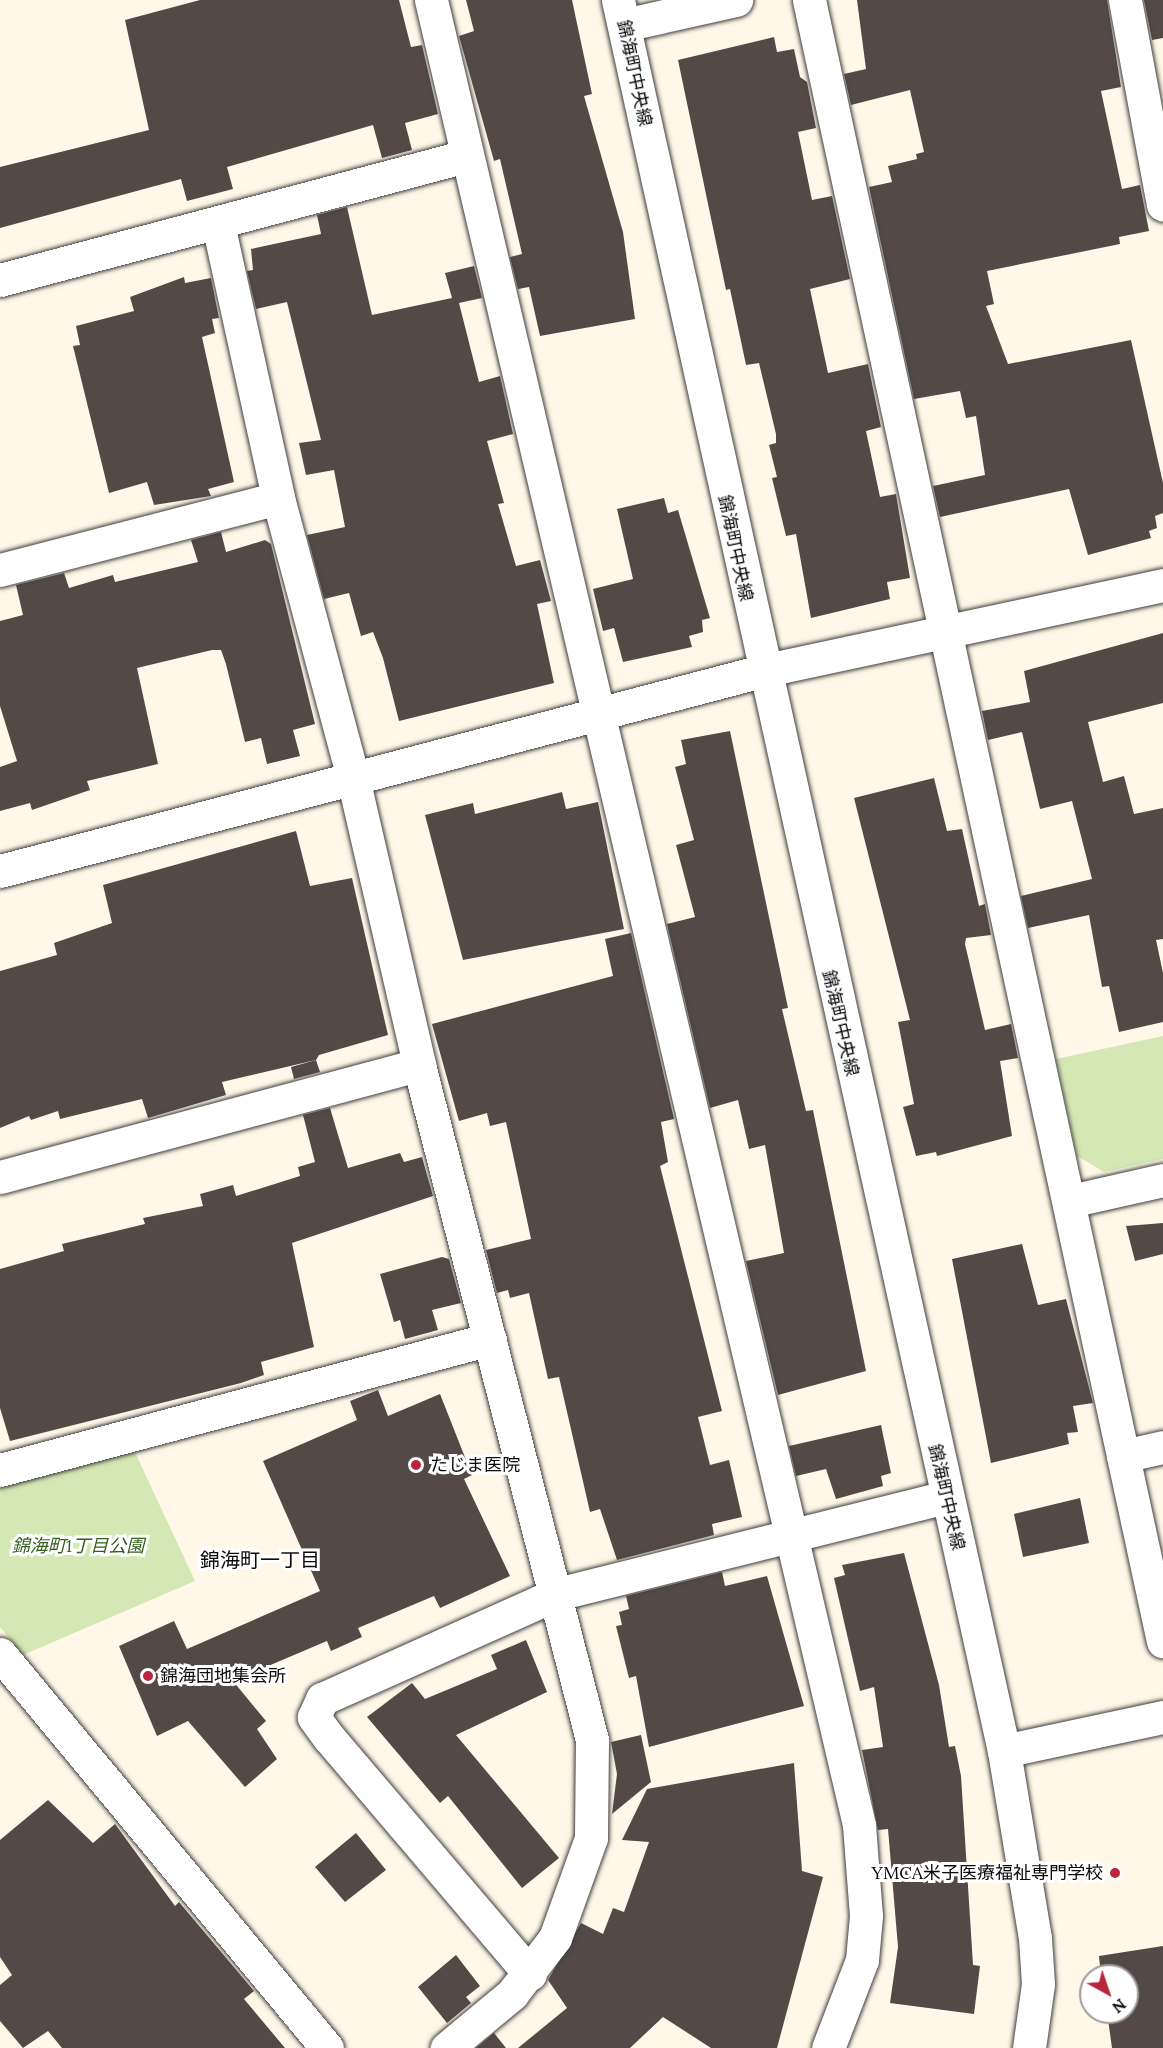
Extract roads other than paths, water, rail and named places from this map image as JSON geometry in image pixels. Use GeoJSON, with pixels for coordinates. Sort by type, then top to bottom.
{"type":"FeatureCollection","features":[{"type":"Feature","properties":{"kind":"street"},"geometry":{"type":"LineString","coordinates":[[431,0],[465,156],[599,714],[859,1825],[864,1868],[862,1960],[828,2048]]}},
{"type":"Feature","properties":{"kind":"street"},"geometry":{"type":"LineString","coordinates":[[621,13],[736,0]]}},
{"type":"Feature","properties":{"kind":"street"},"geometry":{"type":"LineString","coordinates":[[809,0],[944,633],[1070,1201],[1163,1641]]}},
{"type":"Feature","properties":{"kind":"street"},"geometry":{"type":"LineString","coordinates":[[1125,0],[1163,205]]}},
{"type":"Feature","properties":{"kind":"street","name":"錦海町中央線"},"geometry":{"type":"LineString","coordinates":[[621,13],[762,671],[1004,1751],[1035,1938],[1038,1983],[1029,2048]]}},
{"type":"Feature","properties":{"kind":"street"},"geometry":{"type":"LineString","coordinates":[[0,280],[218,224],[465,156]]}},
{"type":"Feature","properties":{"kind":"street"},"geometry":{"type":"LineString","coordinates":[[218,224],[278,498],[353,778],[419,1065],[557,1594],[592,1740],[595,1802],[591,1838],[570,1905],[530,1974],[447,2048]]}},
{"type":"Feature","properties":{"kind":"street"},"geometry":{"type":"LineString","coordinates":[[0,570],[278,498]]}},
{"type":"Feature","properties":{"kind":"street"},"geometry":{"type":"LineString","coordinates":[[0,871],[762,671],[1163,585]]}},
{"type":"Feature","properties":{"kind":"street"},"geometry":{"type":"LineString","coordinates":[[0,1177],[419,1065]]}},
{"type":"Feature","properties":{"kind":"street"},"geometry":{"type":"LineString","coordinates":[[1070,1201],[1163,1180]]}},
{"type":"Feature","properties":{"kind":"street"},"geometry":{"type":"LineString","coordinates":[[0,1470],[490,1338]]}},
{"type":"Feature","properties":{"kind":"street"},"geometry":{"type":"LineString","coordinates":[[1123,1456],[1163,1447]]}},
{"type":"Feature","properties":{"kind":"street"},"geometry":{"type":"LineString","coordinates":[[530,1974],[314,1717],[315,1707],[334,1692],[557,1594],[792,1533],[946,1497]]}},
{"type":"Feature","properties":{"kind":"street"},"geometry":{"type":"LineString","coordinates":[[0,1654],[327,2048]]}},
{"type":"Feature","properties":{"kind":"street"},"geometry":{"type":"LineString","coordinates":[[1004,1751],[1163,1717]]}},
{"type":"Feature","properties":{"kind":"place","name":"たじま医院"},"geometry":{"type":"Point","coordinates":[416,1465]}},
{"type":"Feature","properties":{"kind":"place","name":"錦海団地集会所"},"geometry":{"type":"Point","coordinates":[148,1676]}},
{"type":"Feature","properties":{"kind":"place","name":"YMCA米子医療福祉専門学校"},"geometry":{"type":"Point","coordinates":[1115,1873]}},
{"type":"Feature","properties":{"kind":"district","name":"錦海町一丁目"},"geometry":{"type":"Point","coordinates":[260,1559]}},
{"type":"Feature","properties":{"kind":"park label","name":"錦海町1丁目公園"},"geometry":{"type":"Point","coordinates":[78,1546]}}]}
